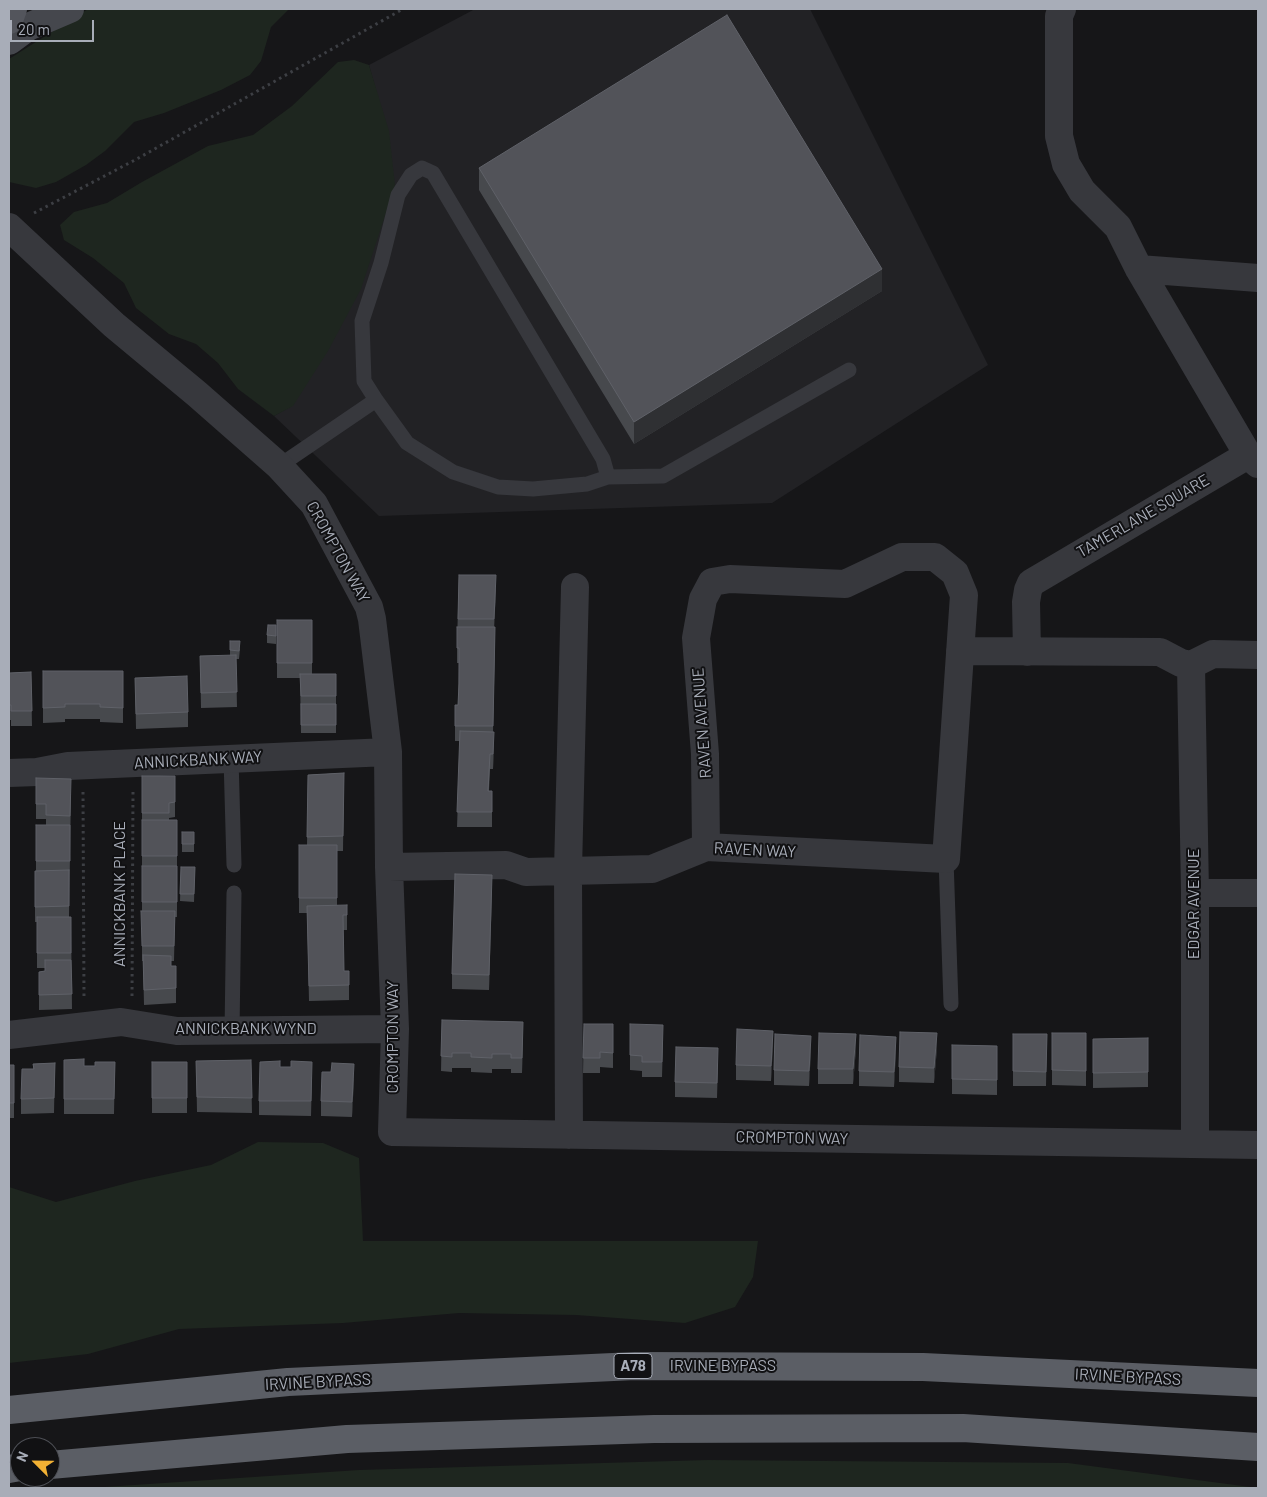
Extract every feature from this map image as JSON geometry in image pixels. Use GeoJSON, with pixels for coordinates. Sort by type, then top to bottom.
{"type":"FeatureCollection","features":[{"type":"Feature","properties":{"kind":"highway","name":"IRVINE BYPASS"},"geometry":{"type":"LineString","coordinates":[[9,1410],[288,1382],[635,1366],[923,1367],[1258,1383]]}},
{"type":"Feature","properties":{"kind":"highway"},"geometry":{"type":"LineString","coordinates":[[60,1464],[348,1439],[654,1428],[963,1428],[1258,1447]]}},
{"type":"Feature","properties":{"kind":"main road"},"geometry":{"type":"LineString","coordinates":[[9,20],[13,9]]}},
{"type":"Feature","properties":{"kind":"main road"},"geometry":{"type":"LineString","coordinates":[[9,42],[28,27],[70,9]]}},
{"type":"Feature","properties":{"kind":"street"},"geometry":{"type":"LineString","coordinates":[[1062,9],[1060,16],[1059,136],[1066,164],[1082,191],[1118,227],[1139,269],[1253,460]]}},
{"type":"Feature","properties":{"kind":"street","name":"CROMPTON WAY"},"geometry":{"type":"LineString","coordinates":[[17,222],[114,325],[279,466],[314,504],[369,607],[388,752],[389,868],[394,1029],[392,1132],[1258,1145]]}},
{"type":"Feature","properties":{"kind":"street"},"geometry":{"type":"LineString","coordinates":[[1139,269],[1258,278]]}},
{"type":"Feature","properties":{"kind":"street","name":"TAMERLANE SQUARE"},"geometry":{"type":"LineString","coordinates":[[1027,652],[1026,623],[1028,590],[1031,583],[1253,460]]}},
{"type":"Feature","properties":{"kind":"street","name":"RAVEN AVENUE"},"geometry":{"type":"LineString","coordinates":[[706,847],[705,754],[696,638],[703,599],[712,582],[730,579],[845,584],[902,558],[935,557],[955,573],[964,595],[960,651]]}},
{"type":"Feature","properties":{"kind":"street"},"geometry":{"type":"LineString","coordinates":[[569,1135],[568,870],[575,587]]}},
{"type":"Feature","properties":{"kind":"street"},"geometry":{"type":"LineString","coordinates":[[946,859],[960,651],[1160,652],[1181,663],[1191,664],[1213,654],[1258,656]]}},
{"type":"Feature","properties":{"kind":"street","name":"EDGAR AVENUE"},"geometry":{"type":"LineString","coordinates":[[1191,664],[1195,893],[1194,1144]]}},
{"type":"Feature","properties":{"kind":"street","name":"ANNICKBANK WAY"},"geometry":{"type":"LineString","coordinates":[[9,773],[37,772],[68,766],[388,752]]}},
{"type":"Feature","properties":{"kind":"street","name":"RAVEN WAY"},"geometry":{"type":"LineString","coordinates":[[389,868],[506,866],[526,872],[652,869],[706,847],[946,859]]}},
{"type":"Feature","properties":{"kind":"street"},"geometry":{"type":"LineString","coordinates":[[1195,893],[1258,894]]}},
{"type":"Feature","properties":{"kind":"street","name":"ANNICKBANK WYND"},"geometry":{"type":"LineString","coordinates":[[9,1035],[121,1022],[177,1031],[232,1032],[312,1029],[394,1029]]}},
{"type":"Feature","properties":{"kind":"lane"},"geometry":{"type":"LineString","coordinates":[[608,476],[603,459],[434,173],[422,168],[411,175],[398,195],[381,263],[362,321],[364,381],[408,443],[453,472],[498,487],[533,489],[587,484],[608,476],[663,476],[849,370]]}},
{"type":"Feature","properties":{"kind":"lane"},"geometry":{"type":"LineString","coordinates":[[279,466],[376,400]]}},
{"type":"Feature","properties":{"kind":"lane"},"geometry":{"type":"LineString","coordinates":[[231,758],[234,866]]}},
{"type":"Feature","properties":{"kind":"lane"},"geometry":{"type":"LineString","coordinates":[[946,859],[951,1004]]}},
{"type":"Feature","properties":{"kind":"lane"},"geometry":{"type":"LineString","coordinates":[[232,1032],[234,893]]}},
{"type":"Feature","properties":{"kind":"path"},"geometry":{"type":"LineString","coordinates":[[17,222],[135,160],[403,9]]}},
{"type":"Feature","properties":{"kind":"path","name":"ANNICKBANK PLACE"},"geometry":{"type":"LineString","coordinates":[[132,1024],[133,763]]}},
{"type":"Feature","properties":{"kind":"path"},"geometry":{"type":"LineString","coordinates":[[83,766],[84,1026]]}},
{"type":"Feature","properties":{"kind":"shaded area"},"geometry":{"type":"Polygon","coordinates":[[[88,9],[289,9],[271,27],[261,61],[250,75],[221,90],[164,113],[134,122],[105,151],[86,165],[56,182],[36,188],[9,182],[9,59],[88,9]]]}},
{"type":"Feature","properties":{"kind":"shaded area"},"geometry":{"type":"Polygon","coordinates":[[[475,9],[810,9],[988,365],[772,503],[379,516],[274,416],[293,405],[378,98],[369,65],[475,9]]]}},
{"type":"Feature","properties":{"kind":"shaded area"},"geometry":{"type":"Polygon","coordinates":[[[354,60],[369,65],[389,131],[395,185],[361,289],[328,351],[293,406],[274,416],[238,389],[218,363],[196,344],[169,334],[136,308],[124,283],[93,258],[64,240],[60,225],[74,212],[107,203],[208,146],[253,135],[292,106],[338,62],[354,60]]]}},
{"type":"Feature","properties":{"kind":"shaded area"},"geometry":{"type":"Polygon","coordinates":[[[258,1142],[323,1143],[359,1158],[363,1241],[758,1241],[753,1277],[735,1307],[685,1323],[576,1315],[459,1313],[343,1323],[179,1329],[88,1354],[9,1363],[9,1187],[56,1202],[135,1181],[211,1165],[258,1142]]]}},
{"type":"Feature","properties":{"kind":"shaded area"},"geometry":{"type":"Polygon","coordinates":[[[708,1460],[1068,1463],[1258,1488],[89,1488],[359,1470],[708,1460]]]}},
{"type":"Feature","properties":{"kind":"building"},"geometry":{"type":"Polygon","coordinates":[[[727,15],[882,269],[634,422],[479,168],[727,15]]]}},
{"type":"Feature","properties":{"kind":"building"},"geometry":{"type":"Polygon","coordinates":[[[459,575],[496,575],[494,619],[458,619],[459,575]]]}},
{"type":"Feature","properties":{"kind":"building"},"geometry":{"type":"Polygon","coordinates":[[[277,620],[312,620],[312,663],[277,663],[277,620]]]}},
{"type":"Feature","properties":{"kind":"building"},"geometry":{"type":"Polygon","coordinates":[[[268,625],[276,625],[276,636],[267,635],[268,625]]]}},
{"type":"Feature","properties":{"kind":"building"},"geometry":{"type":"Polygon","coordinates":[[[457,627],[495,627],[493,726],[455,726],[455,705],[458,705],[459,684],[457,627]]]}},
{"type":"Feature","properties":{"kind":"building"},"geometry":{"type":"Polygon","coordinates":[[[230,641],[240,641],[239,651],[230,650],[230,641]]]}},
{"type":"Feature","properties":{"kind":"building"},"geometry":{"type":"Polygon","coordinates":[[[236,655],[237,692],[201,693],[200,656],[236,655]]]}},
{"type":"Feature","properties":{"kind":"building"},"geometry":{"type":"Polygon","coordinates":[[[43,671],[123,671],[123,708],[100,707],[100,704],[65,704],[65,707],[43,708],[43,671]]]}},
{"type":"Feature","properties":{"kind":"building"},"geometry":{"type":"Polygon","coordinates":[[[31,672],[32,711],[11,711],[11,705],[9,705],[9,673],[31,672]]]}},
{"type":"Feature","properties":{"kind":"building"},"geometry":{"type":"Polygon","coordinates":[[[300,674],[336,674],[336,696],[301,696],[300,674]]]}},
{"type":"Feature","properties":{"kind":"building"},"geometry":{"type":"Polygon","coordinates":[[[187,676],[188,712],[136,714],[135,678],[187,676]]]}},
{"type":"Feature","properties":{"kind":"building"},"geometry":{"type":"Polygon","coordinates":[[[301,704],[336,704],[336,725],[301,725],[301,704]]]}},
{"type":"Feature","properties":{"kind":"building"},"geometry":{"type":"Polygon","coordinates":[[[460,731],[494,732],[493,754],[490,754],[488,791],[492,791],[492,812],[457,812],[460,731]]]}},
{"type":"Feature","properties":{"kind":"building"},"geometry":{"type":"Polygon","coordinates":[[[344,773],[343,836],[307,837],[308,775],[344,773]]]}},
{"type":"Feature","properties":{"kind":"building"},"geometry":{"type":"Polygon","coordinates":[[[142,776],[175,776],[175,802],[169,803],[169,813],[142,813],[142,776]]]}},
{"type":"Feature","properties":{"kind":"building"},"geometry":{"type":"Polygon","coordinates":[[[36,778],[71,779],[70,816],[46,815],[46,804],[36,804],[36,778]]]}},
{"type":"Feature","properties":{"kind":"building"},"geometry":{"type":"Polygon","coordinates":[[[142,820],[177,820],[177,856],[142,856],[142,820]]]}},
{"type":"Feature","properties":{"kind":"building"},"geometry":{"type":"Polygon","coordinates":[[[36,825],[70,825],[70,861],[36,861],[36,825]]]}},
{"type":"Feature","properties":{"kind":"building"},"geometry":{"type":"Polygon","coordinates":[[[182,832],[194,832],[194,844],[182,844],[182,832]]]}},
{"type":"Feature","properties":{"kind":"building"},"geometry":{"type":"Polygon","coordinates":[[[299,845],[337,845],[337,898],[299,898],[299,845]]]}},
{"type":"Feature","properties":{"kind":"building"},"geometry":{"type":"Polygon","coordinates":[[[142,866],[177,866],[177,902],[142,902],[142,866]]]}},
{"type":"Feature","properties":{"kind":"building"},"geometry":{"type":"Polygon","coordinates":[[[181,867],[195,867],[194,894],[180,894],[181,867]]]}},
{"type":"Feature","properties":{"kind":"building"},"geometry":{"type":"Polygon","coordinates":[[[69,870],[69,906],[35,907],[35,871],[69,870]]]}},
{"type":"Feature","properties":{"kind":"building"},"geometry":{"type":"Polygon","coordinates":[[[455,874],[492,875],[489,975],[452,974],[455,874]]]}},
{"type":"Feature","properties":{"kind":"building"},"geometry":{"type":"Polygon","coordinates":[[[347,905],[347,915],[343,915],[344,971],[349,971],[349,985],[309,986],[307,906],[347,905]]]}},
{"type":"Feature","properties":{"kind":"building"},"geometry":{"type":"Polygon","coordinates":[[[141,911],[175,911],[174,946],[142,946],[141,911]]]}},
{"type":"Feature","properties":{"kind":"building"},"geometry":{"type":"Polygon","coordinates":[[[37,917],[71,917],[71,953],[37,953],[37,917]]]}},
{"type":"Feature","properties":{"kind":"building"},"geometry":{"type":"Polygon","coordinates":[[[143,955],[171,956],[171,966],[176,966],[176,988],[144,990],[143,955]]]}},
{"type":"Feature","properties":{"kind":"building"},"geometry":{"type":"Polygon","coordinates":[[[45,960],[71,960],[72,994],[39,995],[39,972],[45,971],[45,960]]]}},
{"type":"Feature","properties":{"kind":"building"},"geometry":{"type":"Polygon","coordinates":[[[442,1020],[523,1022],[522,1058],[511,1058],[511,1054],[492,1054],[492,1058],[471,1057],[471,1053],[452,1053],[452,1057],[441,1056],[442,1020]]]}},
{"type":"Feature","properties":{"kind":"building"},"geometry":{"type":"Polygon","coordinates":[[[584,1024],[613,1024],[613,1053],[600,1052],[600,1058],[583,1058],[584,1024]]]}},
{"type":"Feature","properties":{"kind":"building"},"geometry":{"type":"Polygon","coordinates":[[[630,1024],[663,1025],[662,1062],[642,1062],[642,1056],[630,1055],[630,1024]]]}},
{"type":"Feature","properties":{"kind":"building"},"geometry":{"type":"Polygon","coordinates":[[[737,1029],[773,1031],[771,1066],[736,1065],[737,1029]]]}},
{"type":"Feature","properties":{"kind":"building"},"geometry":{"type":"Polygon","coordinates":[[[900,1032],[937,1033],[934,1068],[899,1067],[900,1032]]]}},
{"type":"Feature","properties":{"kind":"building"},"geometry":{"type":"Polygon","coordinates":[[[819,1033],[856,1034],[853,1069],[818,1069],[819,1033]]]}},
{"type":"Feature","properties":{"kind":"building"},"geometry":{"type":"Polygon","coordinates":[[[1052,1033],[1086,1033],[1086,1071],[1052,1070],[1052,1033]]]}},
{"type":"Feature","properties":{"kind":"building"},"geometry":{"type":"Polygon","coordinates":[[[775,1034],[811,1036],[809,1071],[774,1070],[775,1034]]]}},
{"type":"Feature","properties":{"kind":"building"},"geometry":{"type":"Polygon","coordinates":[[[1013,1034],[1047,1034],[1046,1072],[1013,1071],[1013,1034]]]}},
{"type":"Feature","properties":{"kind":"building"},"geometry":{"type":"Polygon","coordinates":[[[860,1035],[896,1037],[894,1072],[859,1071],[860,1035]]]}},
{"type":"Feature","properties":{"kind":"building"},"geometry":{"type":"Polygon","coordinates":[[[1148,1038],[1148,1072],[1093,1073],[1093,1039],[1148,1038]]]}},
{"type":"Feature","properties":{"kind":"building"},"geometry":{"type":"Polygon","coordinates":[[[952,1045],[997,1046],[997,1080],[952,1079],[952,1045]]]}},
{"type":"Feature","properties":{"kind":"building"},"geometry":{"type":"Polygon","coordinates":[[[676,1047],[718,1048],[717,1083],[675,1082],[676,1047]]]}},
{"type":"Feature","properties":{"kind":"building"},"geometry":{"type":"Polygon","coordinates":[[[84,1059],[84,1066],[95,1066],[95,1062],[115,1062],[114,1099],[64,1099],[64,1060],[84,1059]]]}},
{"type":"Feature","properties":{"kind":"building"},"geometry":{"type":"Polygon","coordinates":[[[251,1060],[252,1098],[197,1097],[196,1061],[251,1060]]]}},
{"type":"Feature","properties":{"kind":"building"},"geometry":{"type":"Polygon","coordinates":[[[280,1061],[280,1067],[291,1067],[291,1061],[312,1062],[311,1101],[259,1101],[260,1062],[280,1061]]]}},
{"type":"Feature","properties":{"kind":"building"},"geometry":{"type":"Polygon","coordinates":[[[152,1062],[187,1062],[187,1098],[152,1098],[152,1062]]]}},
{"type":"Feature","properties":{"kind":"building"},"geometry":{"type":"Polygon","coordinates":[[[55,1063],[54,1098],[21,1099],[22,1069],[34,1069],[33,1064],[55,1063]]]}},
{"type":"Feature","properties":{"kind":"building"},"geometry":{"type":"Polygon","coordinates":[[[332,1063],[354,1064],[352,1102],[321,1101],[322,1072],[331,1072],[332,1063]]]}},
{"type":"Feature","properties":{"kind":"building"},"geometry":{"type":"Polygon","coordinates":[[[9,1065],[14,1065],[14,1103],[9,1103],[9,1065]]]}}]}
